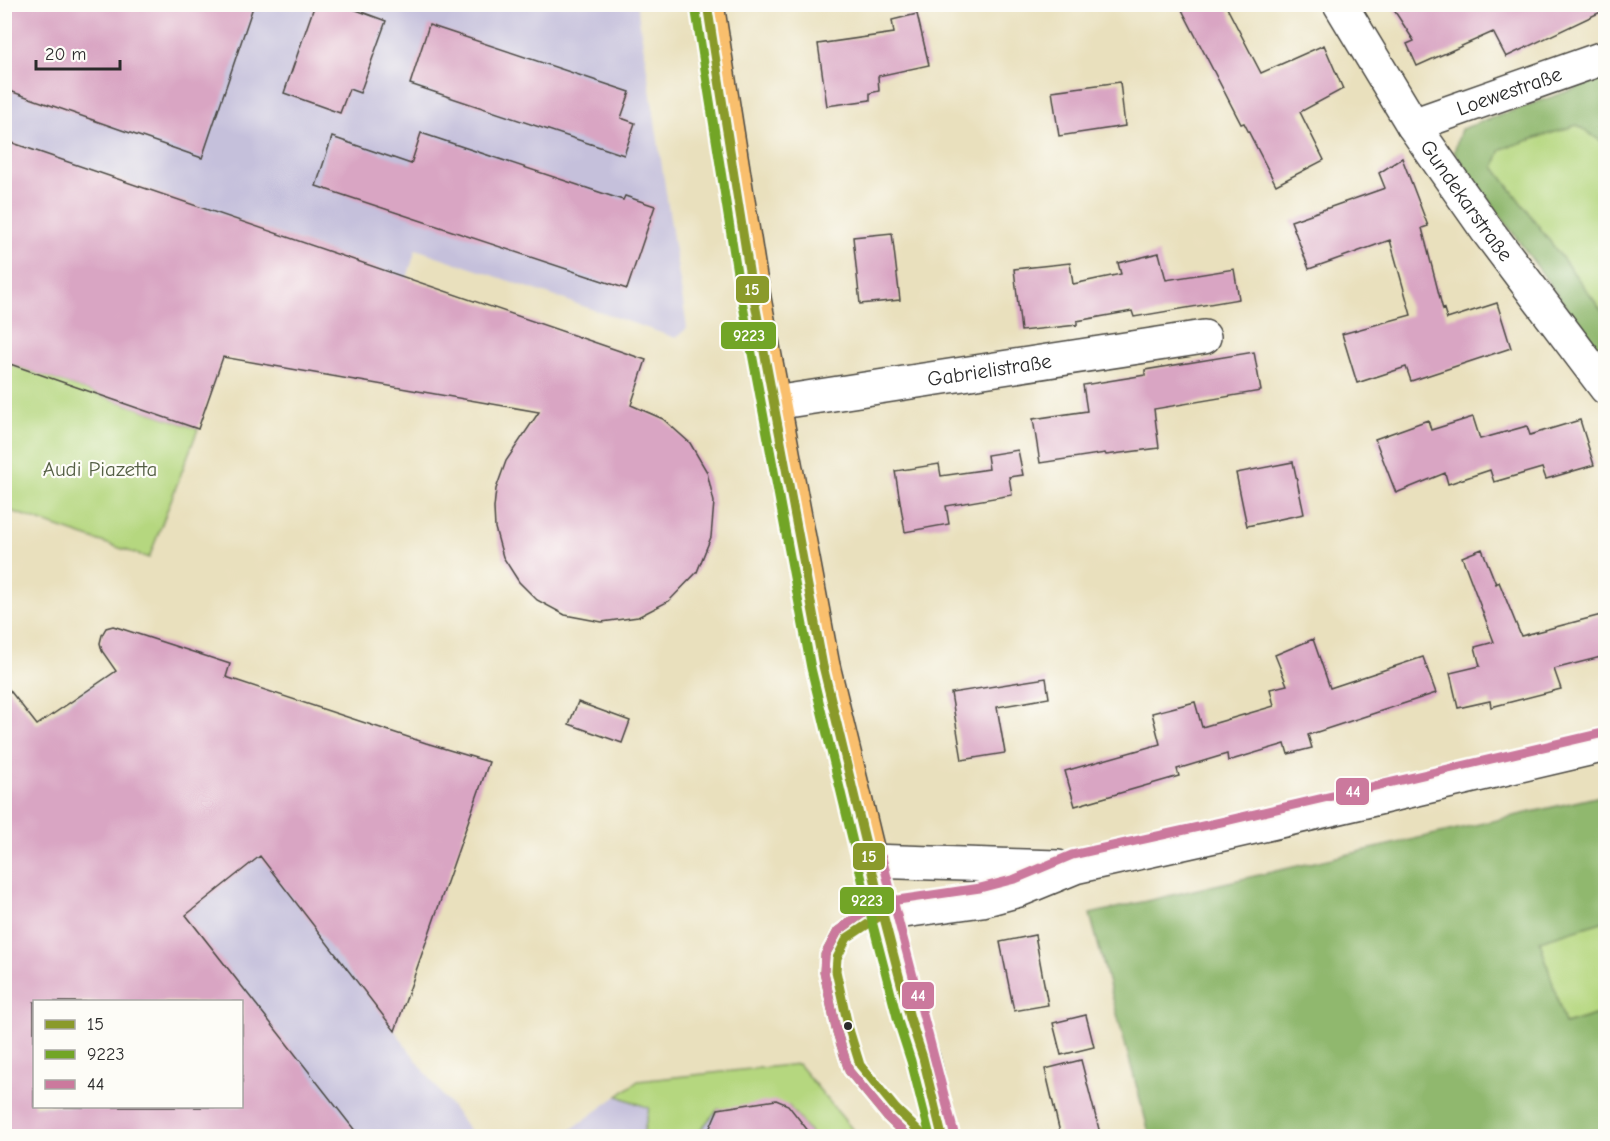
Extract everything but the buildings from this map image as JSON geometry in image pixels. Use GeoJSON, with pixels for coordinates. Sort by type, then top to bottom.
{"type":"FeatureCollection","features":[{"type":"Feature","properties":{"kind":"main road"},"geometry":{"type":"LineString","coordinates":[[706,4],[750,277],[823,666],[883,914],[910,1018],[923,1058],[942,1137]]}},
{"type":"Feature","properties":{"kind":"street","name":"Gundekarstraße"},"geometry":{"type":"LineString","coordinates":[[1340,4],[1413,125],[1486,229],[1605,388]]}},
{"type":"Feature","properties":{"kind":"street","name":"Loewestraße"},"geometry":{"type":"LineString","coordinates":[[1413,125],[1605,57]]}},
{"type":"Feature","properties":{"kind":"street","name":"Gabrielistraße"},"geometry":{"type":"LineString","coordinates":[[774,403],[1204,337]]}},
{"type":"Feature","properties":{"kind":"street"},"geometry":{"type":"LineString","coordinates":[[883,914],[982,900],[1019,890],[1075,867],[1605,745]]}},
{"type":"Feature","properties":{"kind":"street"},"geometry":{"type":"LineString","coordinates":[[870,861],[1075,867]]}},
{"type":"Feature","properties":{"kind":"shaded area"},"geometry":{"type":"Polygon","coordinates":[[[5,5],[637,5],[687,328],[676,338],[416,249],[407,278],[85,167],[84,171],[54,157],[5,140],[5,5]]]}},
{"type":"Feature","properties":{"kind":"shaded area"},"geometry":{"type":"Polygon","coordinates":[[[116,671],[186,914],[260,856],[474,1136],[5,1136],[4,684],[37,725],[116,671]]]}},
{"type":"Feature","properties":{"kind":"shaded area"},"geometry":{"type":"Polygon","coordinates":[[[798,1064],[858,1136],[562,1136],[638,1081],[798,1064]]]}},
{"type":"Feature","properties":{"kind":"green space"},"geometry":{"type":"Polygon","coordinates":[[[1605,78],[1605,144],[1577,125],[1501,149],[1494,167],[1605,315],[1605,360],[1454,152],[1461,129],[1605,78]]]}},
{"type":"Feature","properties":{"kind":"green space"},"geometry":{"type":"Polygon","coordinates":[[[1577,125],[1606,147],[1605,315],[1494,167],[1501,149],[1577,125]]]}},
{"type":"Feature","properties":{"kind":"green space","name":"Audi Piazetta"},"geometry":{"type":"Polygon","coordinates":[[[5,362],[198,429],[149,558],[5,509],[5,362]]]}},
{"type":"Feature","properties":{"kind":"green space"},"geometry":{"type":"Polygon","coordinates":[[[1605,795],[1605,921],[1540,941],[1565,1024],[1605,1012],[1605,1136],[1150,1136],[1090,914],[1605,795]]]}},
{"type":"Feature","properties":{"kind":"green space"},"geometry":{"type":"Polygon","coordinates":[[[1605,921],[1605,1012],[1565,1024],[1539,940],[1605,921]]]}},
{"type":"Feature","properties":{"kind":"green space"},"geometry":{"type":"Polygon","coordinates":[[[798,1064],[858,1136],[813,1136],[788,1105],[718,1109],[695,1136],[643,1136],[649,1108],[618,1096],[638,1081],[798,1064]]]}},
{"type":"Feature","properties":{"kind":"transit line","name":"15"},"geometry":{"type":"LineString","coordinates":[[707,4],[750,277],[823,666],[883,914],[942,1136]]}},
{"type":"Feature","properties":{"kind":"transit line","name":"9223"},"geometry":{"type":"LineString","coordinates":[[695,6],[738,279],[811,668],[871,917],[930,1136]]}},
{"type":"Feature","properties":{"kind":"transit line","name":"44"},"geometry":{"type":"LineString","coordinates":[[907,1136],[887,1117],[849,1071],[836,1029],[824,972],[825,955],[838,931],[877,903],[980,888],[1015,879],[1072,855],[1603,733]]}},
{"type":"Feature","properties":{"kind":"transit line","name":"44"},"geometry":{"type":"LineString","coordinates":[[882,858],[954,1133]]}},
{"type":"Feature","properties":{"kind":"transit line","name":"9223"},"geometry":{"type":"LineString","coordinates":[[876,904],[838,931],[825,955],[824,972],[836,1029],[849,1071],[887,1117],[907,1136]]}},
{"type":"Feature","properties":{"kind":"transit line","name":"15"},"geometry":{"type":"LineString","coordinates":[[883,914],[847,938],[837,958],[836,971],[848,1026],[860,1065],[896,1109],[924,1136]]}}]}
